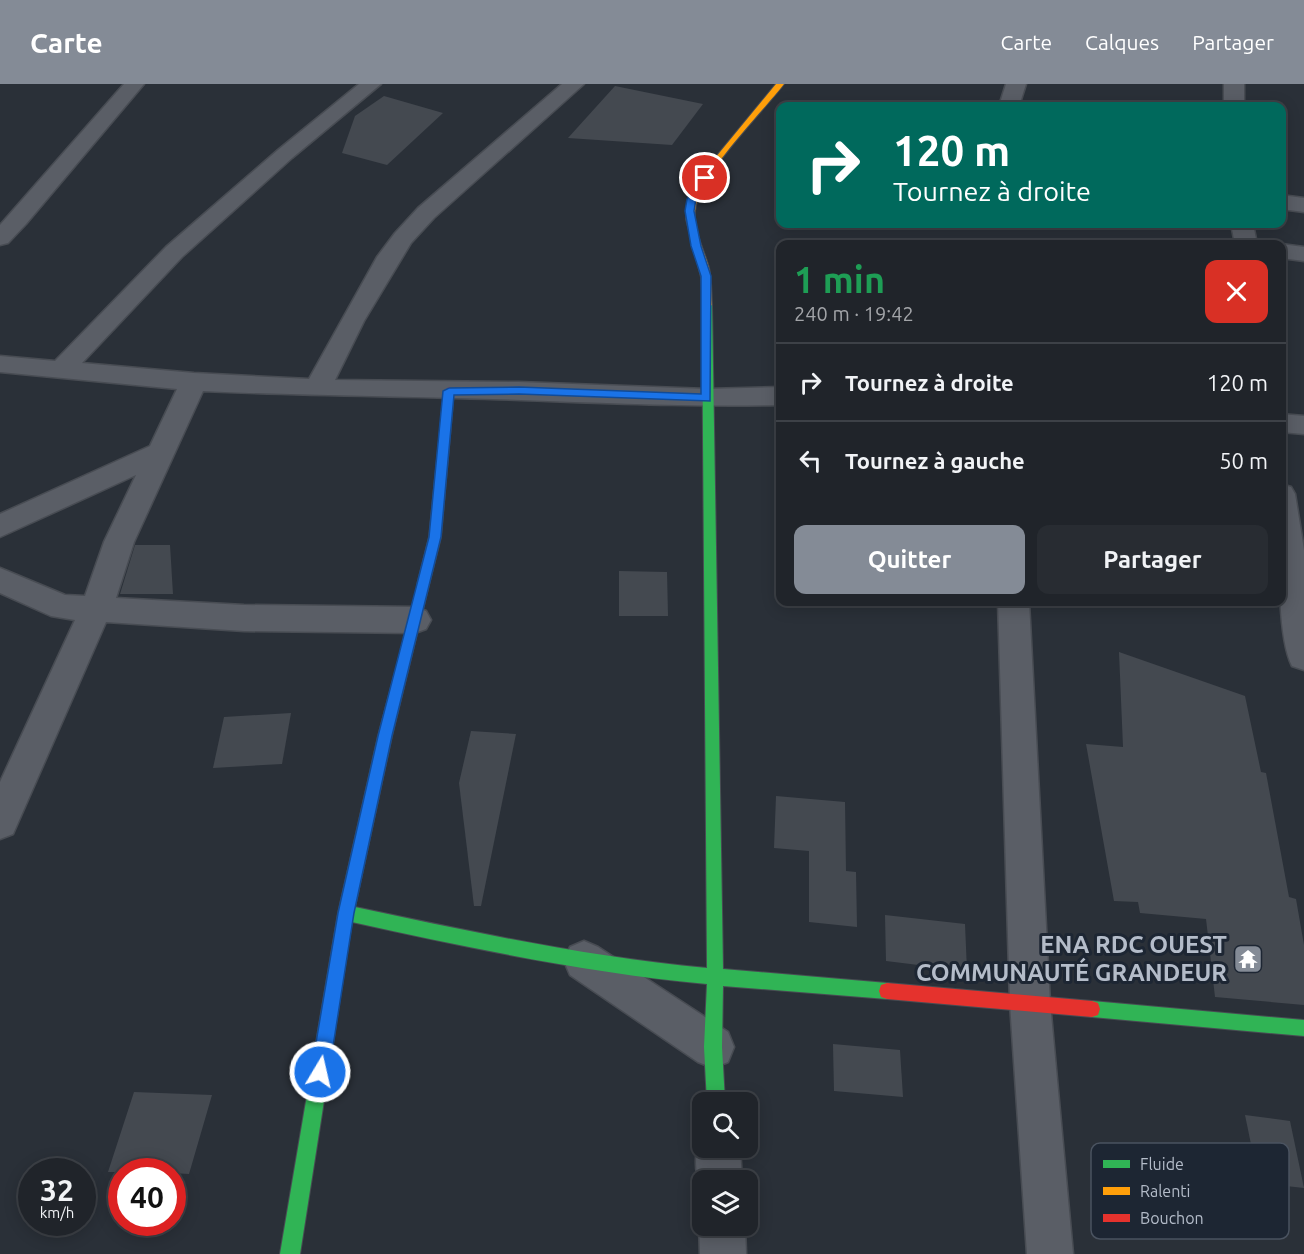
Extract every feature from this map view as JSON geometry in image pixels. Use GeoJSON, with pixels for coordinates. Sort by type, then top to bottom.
{"type":"FeatureCollection","features":[{"type":"Feature","properties":{"kind":"street"},"geometry":{"type":"LineString","coordinates":[[0,238],[43,194],[85,140],[134,84]]}},
{"type":"Feature","properties":{"kind":"street"},"geometry":{"type":"LineString","coordinates":[[62,369],[137,288],[174,252],[293,147],[371,84]]}},
{"type":"Feature","properties":{"kind":"street"},"geometry":{"type":"LineString","coordinates":[[317,388],[351,321],[403,238],[426,213],[574,84]]}},
{"type":"Feature","properties":{"kind":"street"},"geometry":{"type":"LineString","coordinates":[[715,1092],[713,1047],[715,976],[706,276],[696,246],[690,211],[692,199],[713,167],[780,84]]}},
{"type":"Feature","properties":{"kind":"street"},"geometry":{"type":"LineString","coordinates":[[1010,102],[1016,84]]}},
{"type":"Feature","properties":{"kind":"street"},"geometry":{"type":"LineString","coordinates":[[1234,84],[1234,102]]}},
{"type":"Feature","properties":{"kind":"street"},"geometry":{"type":"LineString","coordinates":[[1286,203],[1304,205]]}},
{"type":"Feature","properties":{"kind":"street"},"geometry":{"type":"LineString","coordinates":[[1286,252],[1304,254]]}},
{"type":"Feature","properties":{"kind":"street"},"geometry":{"type":"LineString","coordinates":[[0,364],[194,382],[317,388],[519,390],[706,398],[776,396]]}},
{"type":"Feature","properties":{"kind":"street"},"geometry":{"type":"LineString","coordinates":[[0,822],[96,610],[119,542],[194,382]]}},
{"type":"Feature","properties":{"kind":"street"},"geometry":{"type":"LineString","coordinates":[[290,1254],[346,913],[385,736],[435,537],[449,391]]}},
{"type":"Feature","properties":{"kind":"street"},"geometry":{"type":"LineString","coordinates":[[1286,423],[1304,425]]}},
{"type":"Feature","properties":{"kind":"street"},"geometry":{"type":"LineString","coordinates":[[0,526],[159,453]]}},
{"type":"Feature","properties":{"kind":"street"},"geometry":{"type":"LineString","coordinates":[[1286,529],[1304,657]]}},
{"type":"Feature","properties":{"kind":"street"},"geometry":{"type":"LineString","coordinates":[[0,580],[62,608],[244,618],[415,621]]}},
{"type":"Feature","properties":{"kind":"street"},"geometry":{"type":"LineString","coordinates":[[1013,606],[1030,1003],[1050,1254]]}},
{"type":"Feature","properties":{"kind":"street"},"geometry":{"type":"LineString","coordinates":[[346,913],[584,962],[715,976],[1304,1028]]}},
{"type":"Feature","properties":{"kind":"street"},"geometry":{"type":"LineString","coordinates":[[584,962],[713,1047]]}},
{"type":"Feature","properties":{"kind":"street"},"geometry":{"type":"LineString","coordinates":[[722,1236],[723,1254]]}},
{"type":"Feature","properties":{"kind":"building"},"geometry":{"type":"Polygon","coordinates":[[[615,86],[703,104],[672,145],[568,138],[615,86]]]}},
{"type":"Feature","properties":{"kind":"building"},"geometry":{"type":"Polygon","coordinates":[[[384,96],[443,113],[387,165],[342,153],[355,116],[384,96]]]}},
{"type":"Feature","properties":{"kind":"building"},"geometry":{"type":"Polygon","coordinates":[[[135,545],[170,545],[173,594],[120,594],[135,545]]]}},
{"type":"Feature","properties":{"kind":"building"},"geometry":{"type":"Polygon","coordinates":[[[619,571],[667,572],[668,616],[619,616],[619,571]]]}},
{"type":"Feature","properties":{"kind":"building"},"geometry":{"type":"Polygon","coordinates":[[[1119,652],[1245,696],[1261,772],[1266,773],[1289,897],[1296,899],[1304,945],[1304,1005],[1215,997],[1206,919],[1140,913],[1138,902],[1114,901],[1086,744],[1123,747],[1119,652]]]}},
{"type":"Feature","properties":{"kind":"building"},"geometry":{"type":"Polygon","coordinates":[[[291,713],[282,764],[213,768],[224,717],[291,713]]]}},
{"type":"Feature","properties":{"kind":"building"},"geometry":{"type":"Polygon","coordinates":[[[471,731],[516,734],[481,906],[474,906],[459,783],[471,731]]]}},
{"type":"Feature","properties":{"kind":"building"},"geometry":{"type":"Polygon","coordinates":[[[776,796],[845,802],[846,871],[856,872],[857,927],[809,922],[809,851],[774,848],[776,796]]]}},
{"type":"Feature","properties":{"kind":"building"},"geometry":{"type":"Polygon","coordinates":[[[885,915],[965,924],[967,971],[886,961],[885,915]]]}},
{"type":"Feature","properties":{"kind":"building"},"geometry":{"type":"Polygon","coordinates":[[[833,1044],[900,1050],[903,1097],[834,1091],[833,1044]]]}},
{"type":"Feature","properties":{"kind":"building"},"geometry":{"type":"Polygon","coordinates":[[[134,1092],[212,1095],[189,1174],[186,1174],[186,1158],[113,1158],[134,1092]]]}},
{"type":"Feature","properties":{"kind":"building"},"geometry":{"type":"Polygon","coordinates":[[[1245,1115],[1290,1121],[1304,1188],[1289,1186],[1289,1143],[1251,1143],[1245,1115]]]}},
{"type":"Feature","properties":{"kind":"traffic: fast"},"geometry":{"type":"LineString","coordinates":[[707,305],[715,976],[713,1047],[715,1092]]}},
{"type":"Feature","properties":{"kind":"traffic: fast"},"geometry":{"type":"LineString","coordinates":[[290,1254],[346,913],[385,736],[423,585]]}},
{"type":"Feature","properties":{"kind":"traffic: fast"},"geometry":{"type":"LineString","coordinates":[[346,913],[523,950],[621,967],[887,991]]}},
{"type":"Feature","properties":{"kind":"traffic: fast"},"geometry":{"type":"LineString","coordinates":[[1092,1009],[1304,1028]]}},
{"type":"Feature","properties":{"kind":"traffic: slow"},"geometry":{"type":"LineString","coordinates":[[707,305],[706,277],[690,219],[693,198],[714,165],[780,84]]}},
{"type":"Feature","properties":{"kind":"traffic: jam"},"geometry":{"type":"LineString","coordinates":[[423,585],[435,537],[449,391]]}},
{"type":"Feature","properties":{"kind":"traffic: jam"},"geometry":{"type":"LineString","coordinates":[[887,991],[1092,1009]]}},
{"type":"Feature","properties":{"kind":"place","name":"ENA RDC OUEST COMMUNAUTÉ GRANDEUR"},"geometry":{"type":"Point","coordinates":[1248,959]}},
{"type":"Feature","properties":{"kind":"route"},"geometry":{"type":"LineString","coordinates":[[320,1072],[346,913],[385,736],[435,537],[449,391],[519,390],[706,398],[706,276],[696,246],[690,211],[692,199],[705,178]]}}]}
